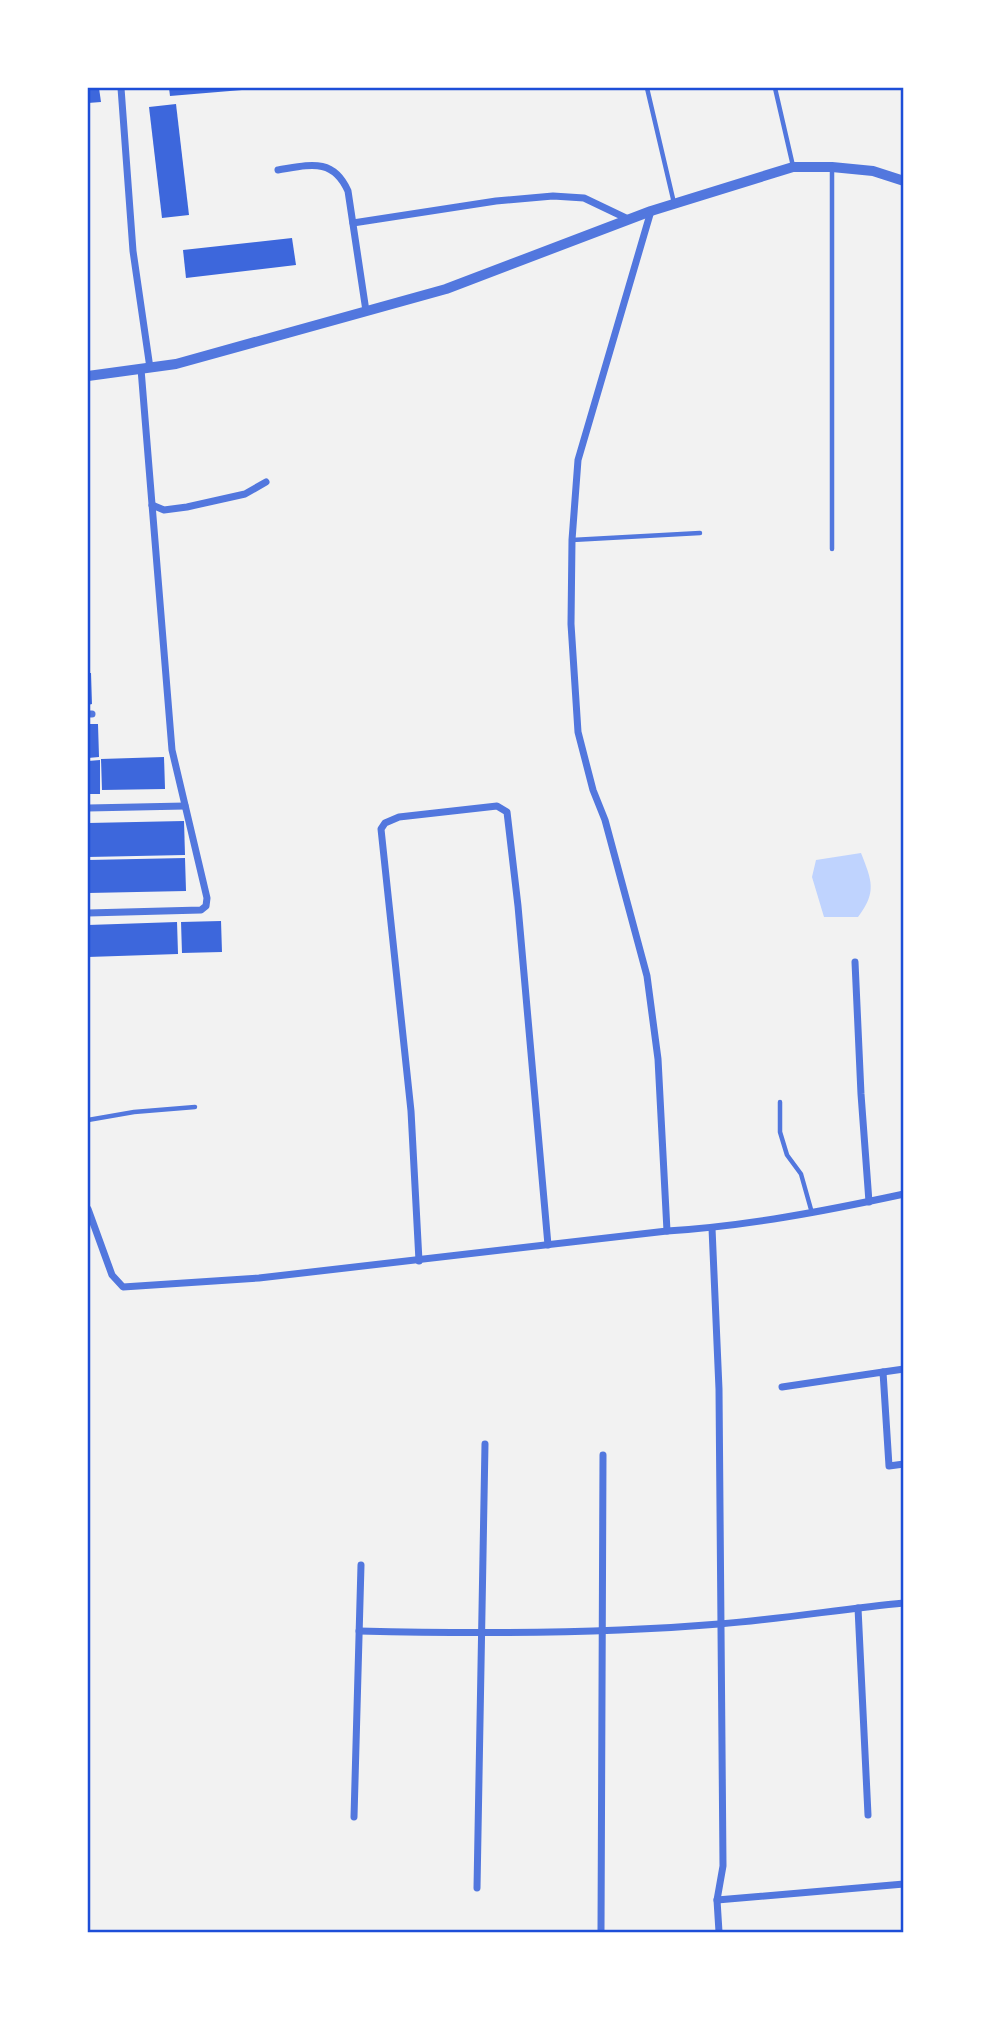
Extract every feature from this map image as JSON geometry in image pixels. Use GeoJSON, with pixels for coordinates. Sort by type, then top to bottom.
{"type":"FeatureCollection","features":[{"type":"Feature","properties":{"kind":"street"},"geometry":{"type":"LineString","coordinates":[[88,913],[201,910],[206,906],[207,898],[172,750],[152,505],[146,368],[133,251],[121,88]]}},
{"type":"Feature","properties":{"kind":"street"},"geometry":{"type":"LineString","coordinates":[[278,170],[307,165],[324,166],[341,176],[348,191],[366,311]]}},
{"type":"Feature","properties":{"kind":"street"},"geometry":{"type":"LineString","coordinates":[[88,376],[176,364],[446,289],[651,211],[793,167],[873,171],[904,181]]}},
{"type":"Feature","properties":{"kind":"street"},"geometry":{"type":"LineString","coordinates":[[353,223],[553,195],[584,198],[629,219]]}},
{"type":"Feature","properties":{"kind":"street"},"geometry":{"type":"LineString","coordinates":[[651,211],[578,460],[572,540],[571,624],[578,732],[647,976],[658,1059],[667,1231]]}},
{"type":"Feature","properties":{"kind":"street"},"geometry":{"type":"LineString","coordinates":[[152,505],[164,510],[187,507],[245,494],[266,482]]}},
{"type":"Feature","properties":{"kind":"street"},"geometry":{"type":"LineString","coordinates":[[88,808],[185,806]]}},
{"type":"Feature","properties":{"kind":"street"},"geometry":{"type":"LineString","coordinates":[[419,1261],[411,1111],[382,829],[385,823],[399,817],[497,806],[507,812],[548,1245]]}},
{"type":"Feature","properties":{"kind":"street"},"geometry":{"type":"LineString","coordinates":[[855,962],[869,1202]]}},
{"type":"Feature","properties":{"kind":"street"},"geometry":{"type":"LineString","coordinates":[[88,1209],[111,1275],[123,1287],[259,1278],[712,1228],[812,1213],[904,1194]]}},
{"type":"Feature","properties":{"kind":"street"},"geometry":{"type":"LineString","coordinates":[[712,1228],[719,1389],[723,1866],[717,1900],[719,1933]]}},
{"type":"Feature","properties":{"kind":"street"},"geometry":{"type":"LineString","coordinates":[[782,1387],[904,1369]]}},
{"type":"Feature","properties":{"kind":"street"},"geometry":{"type":"LineString","coordinates":[[883,1372],[889,1466],[904,1464]]}},
{"type":"Feature","properties":{"kind":"street"},"geometry":{"type":"LineString","coordinates":[[477,1888],[485,1444]]}},
{"type":"Feature","properties":{"kind":"street"},"geometry":{"type":"LineString","coordinates":[[601,1933],[603,1455]]}},
{"type":"Feature","properties":{"kind":"street"},"geometry":{"type":"LineString","coordinates":[[354,1816],[360,1565]]}},
{"type":"Feature","properties":{"kind":"street"},"geometry":{"type":"LineString","coordinates":[[359,1631],[602,1631],[720,1624],[904,1603]]}},
{"type":"Feature","properties":{"kind":"street"},"geometry":{"type":"LineString","coordinates":[[858,1608],[868,1815]]}},
{"type":"Feature","properties":{"kind":"street"},"geometry":{"type":"LineString","coordinates":[[717,1900],[904,1884]]}},
{"type":"Feature","properties":{"kind":"lane"},"geometry":{"type":"LineString","coordinates":[[647,88],[674,204]]}},
{"type":"Feature","properties":{"kind":"lane"},"geometry":{"type":"LineString","coordinates":[[775,88],[793,167]]}},
{"type":"Feature","properties":{"kind":"lane"},"geometry":{"type":"LineString","coordinates":[[832,167],[832,549]]}},
{"type":"Feature","properties":{"kind":"lane"},"geometry":{"type":"LineString","coordinates":[[572,540],[700,533]]}},
{"type":"Feature","properties":{"kind":"lane"},"geometry":{"type":"LineString","coordinates":[[780,1102],[780,1132],[787,1155],[802,1174],[812,1213]]}},
{"type":"Feature","properties":{"kind":"lane"},"geometry":{"type":"LineString","coordinates":[[88,1120],[134,1112],[195,1107]]}},
{"type":"Feature","properties":{"kind":"water"},"geometry":{"type":"Polygon","coordinates":[[[861,853],[871,886],[864,908],[858,917],[824,917],[812,877],[816,860],[861,853]]]}},
{"type":"Feature","properties":{"kind":"building"},"geometry":{"type":"Polygon","coordinates":[[[88,88],[99,88],[101,102],[88,103],[88,88]]]}},
{"type":"Feature","properties":{"kind":"building"},"geometry":{"type":"Polygon","coordinates":[[[169,88],[254,88],[254,89],[170,96],[169,88]]]}},
{"type":"Feature","properties":{"kind":"building"},"geometry":{"type":"Polygon","coordinates":[[[176,104],[189,215],[162,218],[149,107],[176,104]]]}},
{"type":"Feature","properties":{"kind":"building"},"geometry":{"type":"Polygon","coordinates":[[[292,238],[296,265],[186,278],[183,250],[292,238]]]}},
{"type":"Feature","properties":{"kind":"building"},"geometry":{"type":"Polygon","coordinates":[[[88,673],[91,673],[92,704],[88,705],[88,673]]]}},
{"type":"Feature","properties":{"kind":"building"},"geometry":{"type":"Polygon","coordinates":[[[88,724],[98,724],[99,757],[88,758],[88,724]]]}},
{"type":"Feature","properties":{"kind":"building"},"geometry":{"type":"Polygon","coordinates":[[[164,757],[165,789],[102,790],[101,759],[164,757]]]}},
{"type":"Feature","properties":{"kind":"building"},"geometry":{"type":"Polygon","coordinates":[[[100,760],[100,794],[88,794],[88,761],[100,760]]]}},
{"type":"Feature","properties":{"kind":"building"},"geometry":{"type":"Polygon","coordinates":[[[184,821],[185,855],[88,857],[88,823],[184,821]]]}},
{"type":"Feature","properties":{"kind":"building"},"geometry":{"type":"Polygon","coordinates":[[[185,858],[186,891],[88,893],[88,860],[185,858]]]}},
{"type":"Feature","properties":{"kind":"building"},"geometry":{"type":"Polygon","coordinates":[[[221,921],[222,952],[182,953],[181,922],[221,921]]]}},
{"type":"Feature","properties":{"kind":"building"},"geometry":{"type":"Polygon","coordinates":[[[177,922],[178,954],[88,957],[88,925],[177,922]]]}}]}
